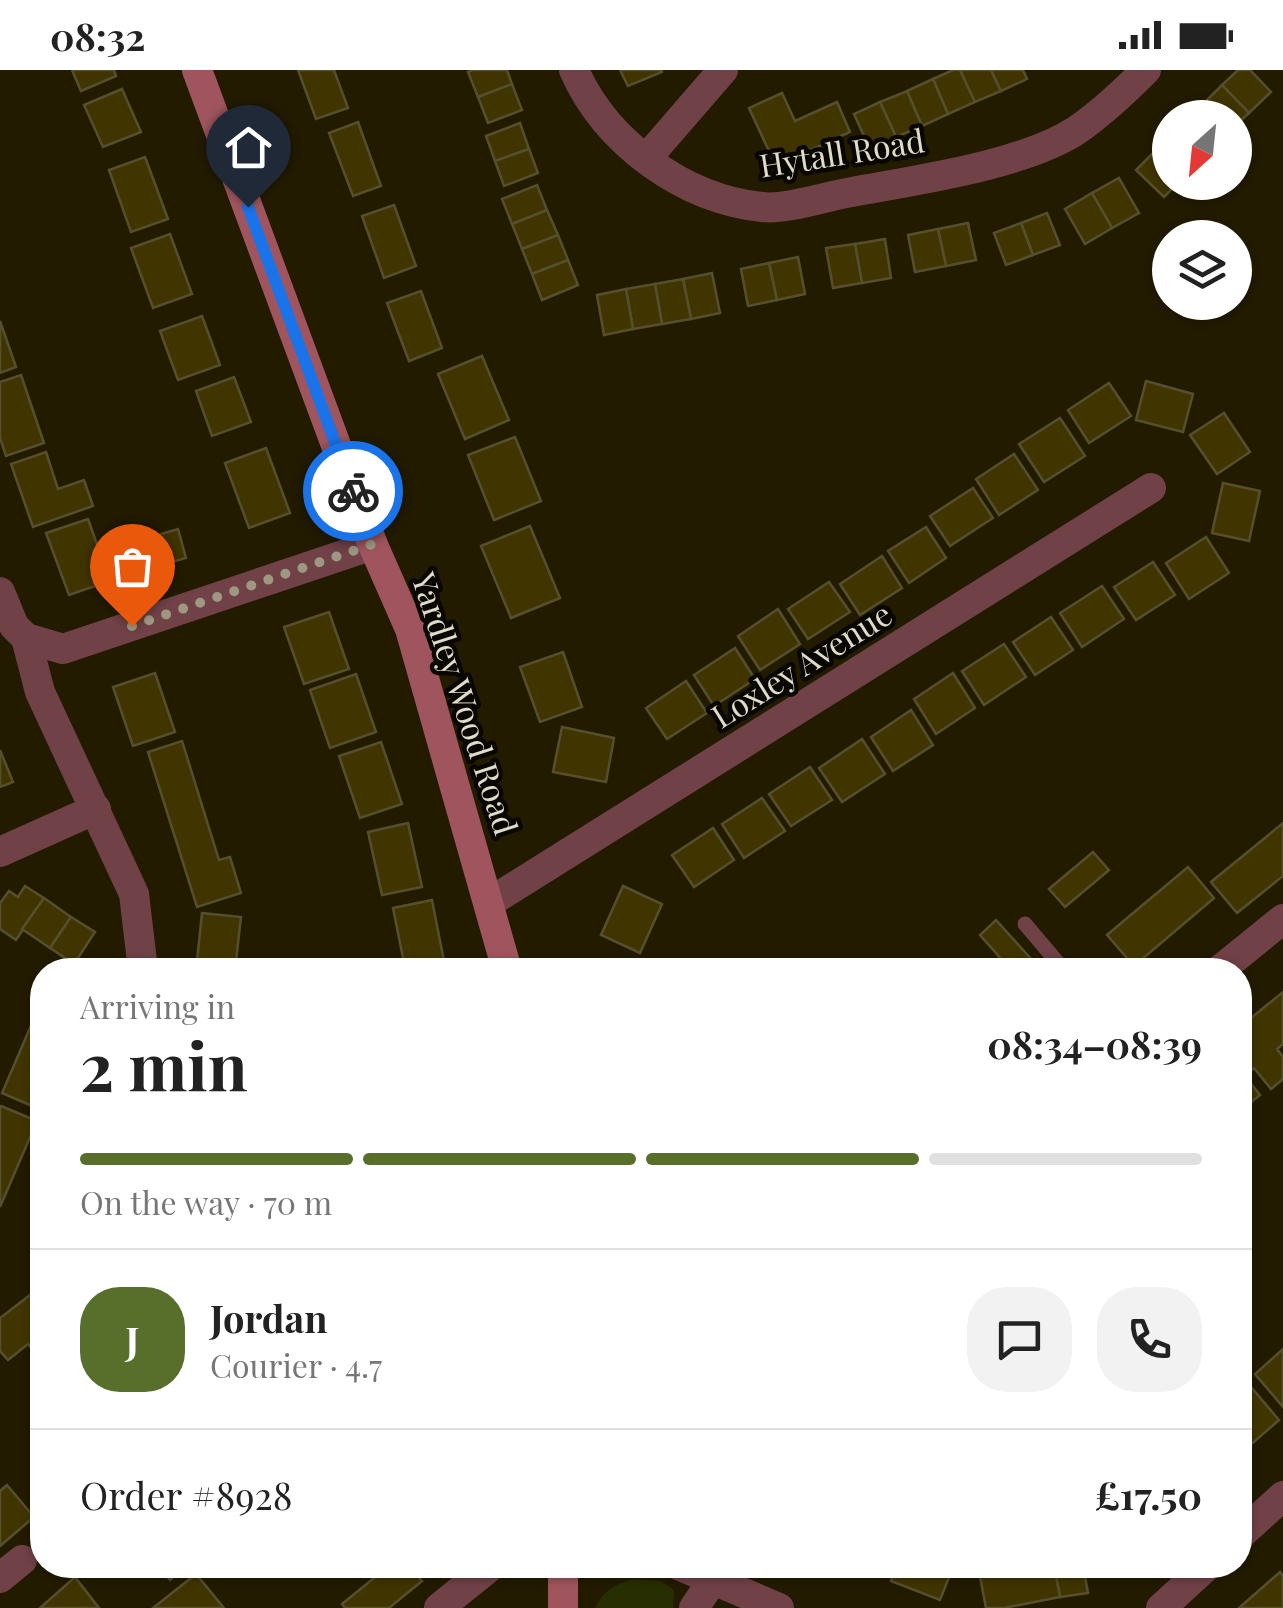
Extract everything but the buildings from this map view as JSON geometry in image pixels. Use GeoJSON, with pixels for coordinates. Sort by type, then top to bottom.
{"type":"FeatureCollection","features":[{"type":"Feature","properties":{"kind":"street","name":"Yardley Wood Road"},"geometry":{"type":"LineString","coordinates":[[196,70],[373,544],[410,629],[505,958]]}},
{"type":"Feature","properties":{"kind":"street","name":"Hytall Road"},"geometry":{"type":"LineString","coordinates":[[574,70],[613,128],[672,178],[710,194],[765,208],[1030,153],[1076,130],[1146,70]]}},
{"type":"Feature","properties":{"kind":"street"},"geometry":{"type":"LineString","coordinates":[[646,159],[723,70]]}},
{"type":"Feature","properties":{"kind":"street","name":"Loxley Avenue"},"geometry":{"type":"LineString","coordinates":[[490,902],[1151,488]]}},
{"type":"Feature","properties":{"kind":"street"},"geometry":{"type":"LineString","coordinates":[[0,592],[14,626],[26,638],[63,649],[373,544]]}},
{"type":"Feature","properties":{"kind":"street"},"geometry":{"type":"LineString","coordinates":[[26,638],[40,692],[134,894],[142,958]]}},
{"type":"Feature","properties":{"kind":"street"},"geometry":{"type":"LineString","coordinates":[[0,852],[96,809]]}},
{"type":"Feature","properties":{"kind":"street"},"geometry":{"type":"LineString","coordinates":[[1235,958],[1283,919]]}},
{"type":"Feature","properties":{"kind":"street"},"geometry":{"type":"LineString","coordinates":[[1252,1525],[1283,1496]]}},
{"type":"Feature","properties":{"kind":"street"},"geometry":{"type":"LineString","coordinates":[[439,1608],[470,1578]]}},
{"type":"Feature","properties":{"kind":"street"},"geometry":{"type":"LineString","coordinates":[[563,1578],[564,1608]]}},
{"type":"Feature","properties":{"kind":"street"},"geometry":{"type":"LineString","coordinates":[[694,1608],[712,1578]]}},
{"type":"Feature","properties":{"kind":"street"},"geometry":{"type":"LineString","coordinates":[[726,1578],[779,1608]]}},
{"type":"Feature","properties":{"kind":"street"},"geometry":{"type":"LineString","coordinates":[[1161,1608],[1194,1578]]}},
{"type":"Feature","properties":{"kind":"lane"},"geometry":{"type":"LineString","coordinates":[[1025,924],[1054,958]]}},
{"type":"Feature","properties":{"kind":"green space"},"geometry":{"type":"Polygon","coordinates":[[[634,1579],[661,1581],[674,1590],[673,1608],[595,1608],[611,1589],[634,1579]]]}},
{"type":"Feature","properties":{"kind":"way so far"},"geometry":{"type":"LineString","coordinates":[[132,626],[373,544],[353,491]]}},
{"type":"Feature","properties":{"kind":"route"},"geometry":{"type":"LineString","coordinates":[[248,207],[353,491]]}}]}
